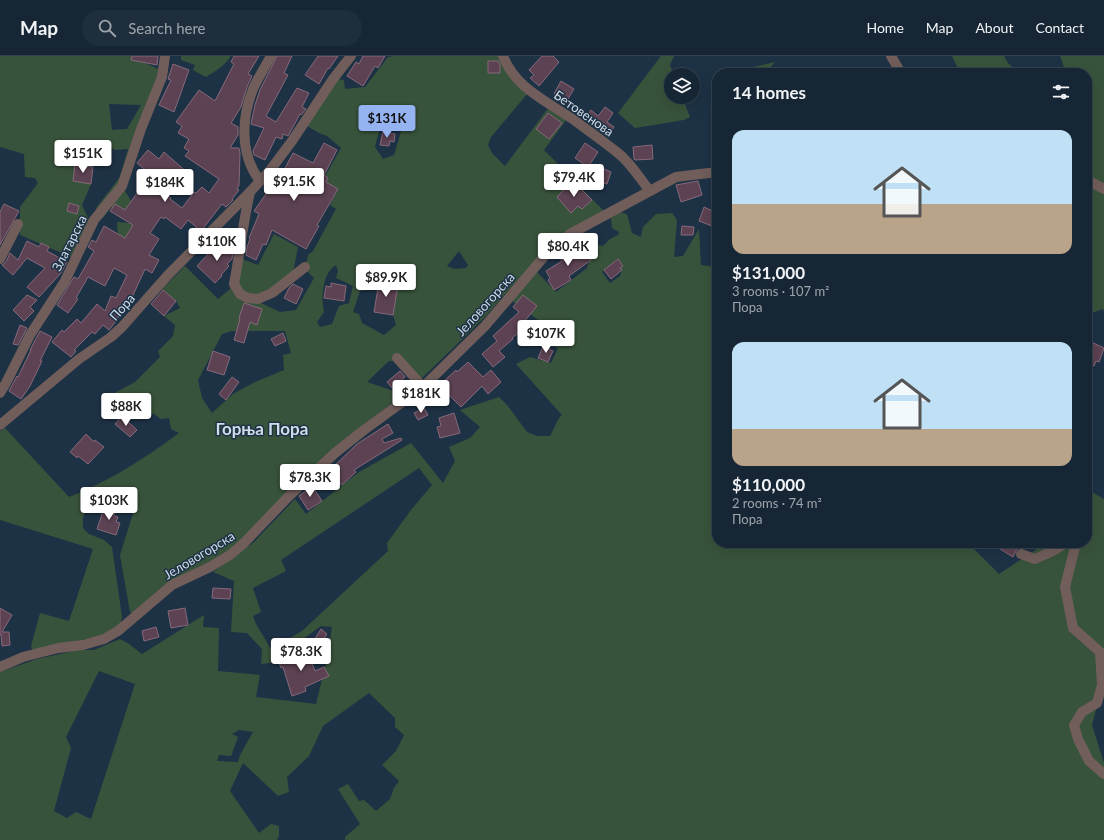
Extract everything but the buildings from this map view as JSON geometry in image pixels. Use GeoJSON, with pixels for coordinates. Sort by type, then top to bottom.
{"type":"FeatureCollection","features":[{"type":"Feature","properties":{"kind":"street","name":"Златарска"},"geometry":{"type":"LineString","coordinates":[[0,393],[30,335],[65,281],[94,220],[122,186],[141,129],[162,77],[165,56]]}},
{"type":"Feature","properties":{"kind":"street"},"geometry":{"type":"LineString","coordinates":[[260,181],[256,176],[245,146],[244,120],[253,89],[271,56]]}},
{"type":"Feature","properties":{"kind":"street","name":"Пора"},"geometry":{"type":"LineString","coordinates":[[0,425],[80,359],[116,333],[168,275],[260,181],[288,146],[326,88],[351,56]]}},
{"type":"Feature","properties":{"kind":"street","name":"Бетовенова"},"geometry":{"type":"LineString","coordinates":[[503,56],[506,64],[519,81],[532,92],[576,121],[620,155],[650,191]]}},
{"type":"Feature","properties":{"kind":"street"},"geometry":{"type":"LineString","coordinates":[[892,56],[898,68]]}},
{"type":"Feature","properties":{"kind":"street","name":"Јеловогорска"},"geometry":{"type":"LineString","coordinates":[[0,667],[23,657],[58,648],[94,643],[112,634],[172,585],[210,567],[243,544],[289,496],[335,453],[423,387],[485,326],[548,252],[570,234],[676,177],[712,173]]}},
{"type":"Feature","properties":{"kind":"street"},"geometry":{"type":"LineString","coordinates":[[1092,183],[1104,189]]}},
{"type":"Feature","properties":{"kind":"street"},"geometry":{"type":"LineString","coordinates":[[250,192],[234,284],[240,294],[248,298],[258,299],[272,292],[305,266]]}},
{"type":"Feature","properties":{"kind":"street"},"geometry":{"type":"LineString","coordinates":[[0,259],[18,224]]}},
{"type":"Feature","properties":{"kind":"street"},"geometry":{"type":"LineString","coordinates":[[397,358],[423,387]]}},
{"type":"Feature","properties":{"kind":"street"},"geometry":{"type":"LineString","coordinates":[[1021,554],[1035,559],[1058,548]]}},
{"type":"Feature","properties":{"kind":"street"},"geometry":{"type":"LineString","coordinates":[[1075,548],[1065,587],[1070,613],[1073,628],[1100,652],[1102,685],[1097,703],[1082,712],[1074,725],[1078,739],[1089,761],[1104,774]]}},
{"type":"Feature","properties":{"kind":"green space"},"geometry":{"type":"Polygon","coordinates":[[[0,56],[146,56],[145,63],[160,70],[124,189],[134,206],[142,213],[127,238],[118,238],[117,222],[129,223],[133,214],[110,207],[103,218],[96,208],[120,177],[128,149],[115,150],[105,144],[94,145],[84,161],[93,167],[75,165],[73,181],[91,184],[82,205],[90,222],[71,257],[20,235],[20,207],[38,183],[35,178],[25,177],[24,154],[0,147],[0,56]],[[109,104],[112,130],[127,129],[141,105],[109,104]]]}},
{"type":"Feature","properties":{"kind":"green space"},"geometry":{"type":"Polygon","coordinates":[[[181,56],[231,56],[226,63],[206,77],[193,70],[195,65],[181,60],[181,56]]]}},
{"type":"Feature","properties":{"kind":"green space"},"geometry":{"type":"Polygon","coordinates":[[[498,56],[528,93],[491,137],[488,145],[492,153],[505,166],[549,107],[567,119],[544,150],[558,164],[572,173],[583,190],[611,218],[563,234],[514,284],[485,317],[420,380],[396,361],[389,361],[367,382],[394,391],[396,400],[359,428],[238,548],[169,582],[155,593],[135,615],[130,612],[120,555],[136,504],[109,492],[100,494],[88,501],[83,519],[83,528],[89,534],[104,540],[112,547],[122,617],[120,625],[104,635],[33,651],[31,646],[40,613],[69,621],[93,549],[0,520],[0,431],[5,428],[69,497],[126,469],[179,433],[171,429],[169,418],[161,419],[154,414],[134,409],[113,394],[135,382],[160,357],[158,351],[173,336],[175,325],[164,316],[180,308],[176,301],[162,289],[185,266],[218,299],[237,283],[242,259],[258,265],[274,234],[298,247],[293,273],[259,302],[280,312],[296,310],[314,278],[305,269],[308,255],[313,251],[336,209],[330,205],[338,189],[326,182],[328,178],[325,176],[341,148],[327,136],[307,126],[338,79],[344,80],[345,89],[365,87],[388,57],[498,56]],[[382,120],[375,147],[383,159],[394,155],[402,128],[382,120]],[[459,251],[447,266],[454,269],[466,268],[468,265],[459,251]],[[336,265],[325,280],[323,293],[324,312],[317,322],[320,327],[332,324],[339,306],[349,303],[353,286],[336,278],[338,271],[336,265]],[[379,282],[376,289],[360,291],[353,312],[359,314],[362,323],[384,335],[396,325],[393,315],[398,285],[379,282]],[[232,331],[222,334],[198,380],[202,398],[212,413],[233,394],[253,383],[284,370],[283,355],[291,353],[285,331],[232,331]]]}},
{"type":"Feature","properties":{"kind":"green space"},"geometry":{"type":"Polygon","coordinates":[[[661,56],[674,56],[670,65],[671,68],[664,68],[664,104],[685,104],[690,117],[684,120],[635,128],[618,113],[661,56]]]}},
{"type":"Feature","properties":{"kind":"green space"},"geometry":{"type":"Polygon","coordinates":[[[952,56],[1004,56],[1008,63],[1014,68],[958,68],[952,56]]]}},
{"type":"Feature","properties":{"kind":"green space"},"geometry":{"type":"Polygon","coordinates":[[[1060,56],[1104,56],[1104,311],[1102,309],[1092,313],[1092,68],[1064,68],[1060,56]]]}},
{"type":"Feature","properties":{"kind":"green space"},"geometry":{"type":"Polygon","coordinates":[[[775,62],[770,68],[749,68],[775,62]]]}},
{"type":"Feature","properties":{"kind":"green space"},"geometry":{"type":"Polygon","coordinates":[[[617,212],[627,214],[632,233],[641,237],[643,227],[656,214],[672,213],[677,220],[674,257],[683,256],[699,229],[701,265],[712,266],[712,548],[973,548],[999,574],[1038,548],[1092,548],[1092,492],[1104,499],[1104,685],[1102,686],[1092,725],[1104,763],[1104,840],[345,840],[345,837],[360,824],[338,789],[348,784],[359,801],[364,800],[376,811],[390,799],[394,788],[399,781],[382,765],[396,751],[404,735],[395,727],[395,718],[369,693],[323,726],[309,756],[287,777],[289,792],[278,796],[243,763],[230,791],[259,833],[271,824],[279,826],[279,836],[277,840],[0,840],[0,672],[37,659],[78,650],[94,650],[120,639],[142,654],[204,615],[203,627],[219,628],[218,671],[260,675],[256,697],[316,704],[326,663],[332,627],[321,626],[270,663],[261,664],[262,649],[247,633],[231,632],[234,581],[213,572],[254,542],[295,499],[306,514],[359,472],[411,443],[443,483],[455,461],[449,447],[470,438],[480,427],[460,410],[499,397],[507,405],[527,432],[537,436],[550,436],[562,415],[516,364],[530,357],[551,363],[558,348],[543,343],[549,328],[511,300],[536,271],[556,292],[587,268],[595,244],[603,246],[610,239],[618,235],[619,232],[612,228],[611,218],[617,212]],[[617,259],[602,272],[610,283],[620,276],[622,270],[620,268],[623,265],[617,259]],[[419,468],[281,560],[286,571],[253,588],[261,612],[253,616],[271,649],[302,631],[388,551],[387,543],[411,510],[432,485],[419,468]],[[99,671],[66,737],[71,748],[54,811],[67,818],[76,812],[91,819],[135,684],[99,671]],[[239,730],[232,734],[238,737],[231,756],[219,755],[217,761],[238,762],[240,755],[253,732],[239,730]]]}},
{"type":"Feature","properties":{"kind":"district","name":"Горња Пора"},"geometry":{"type":"Point","coordinates":[262,428]}}]}
